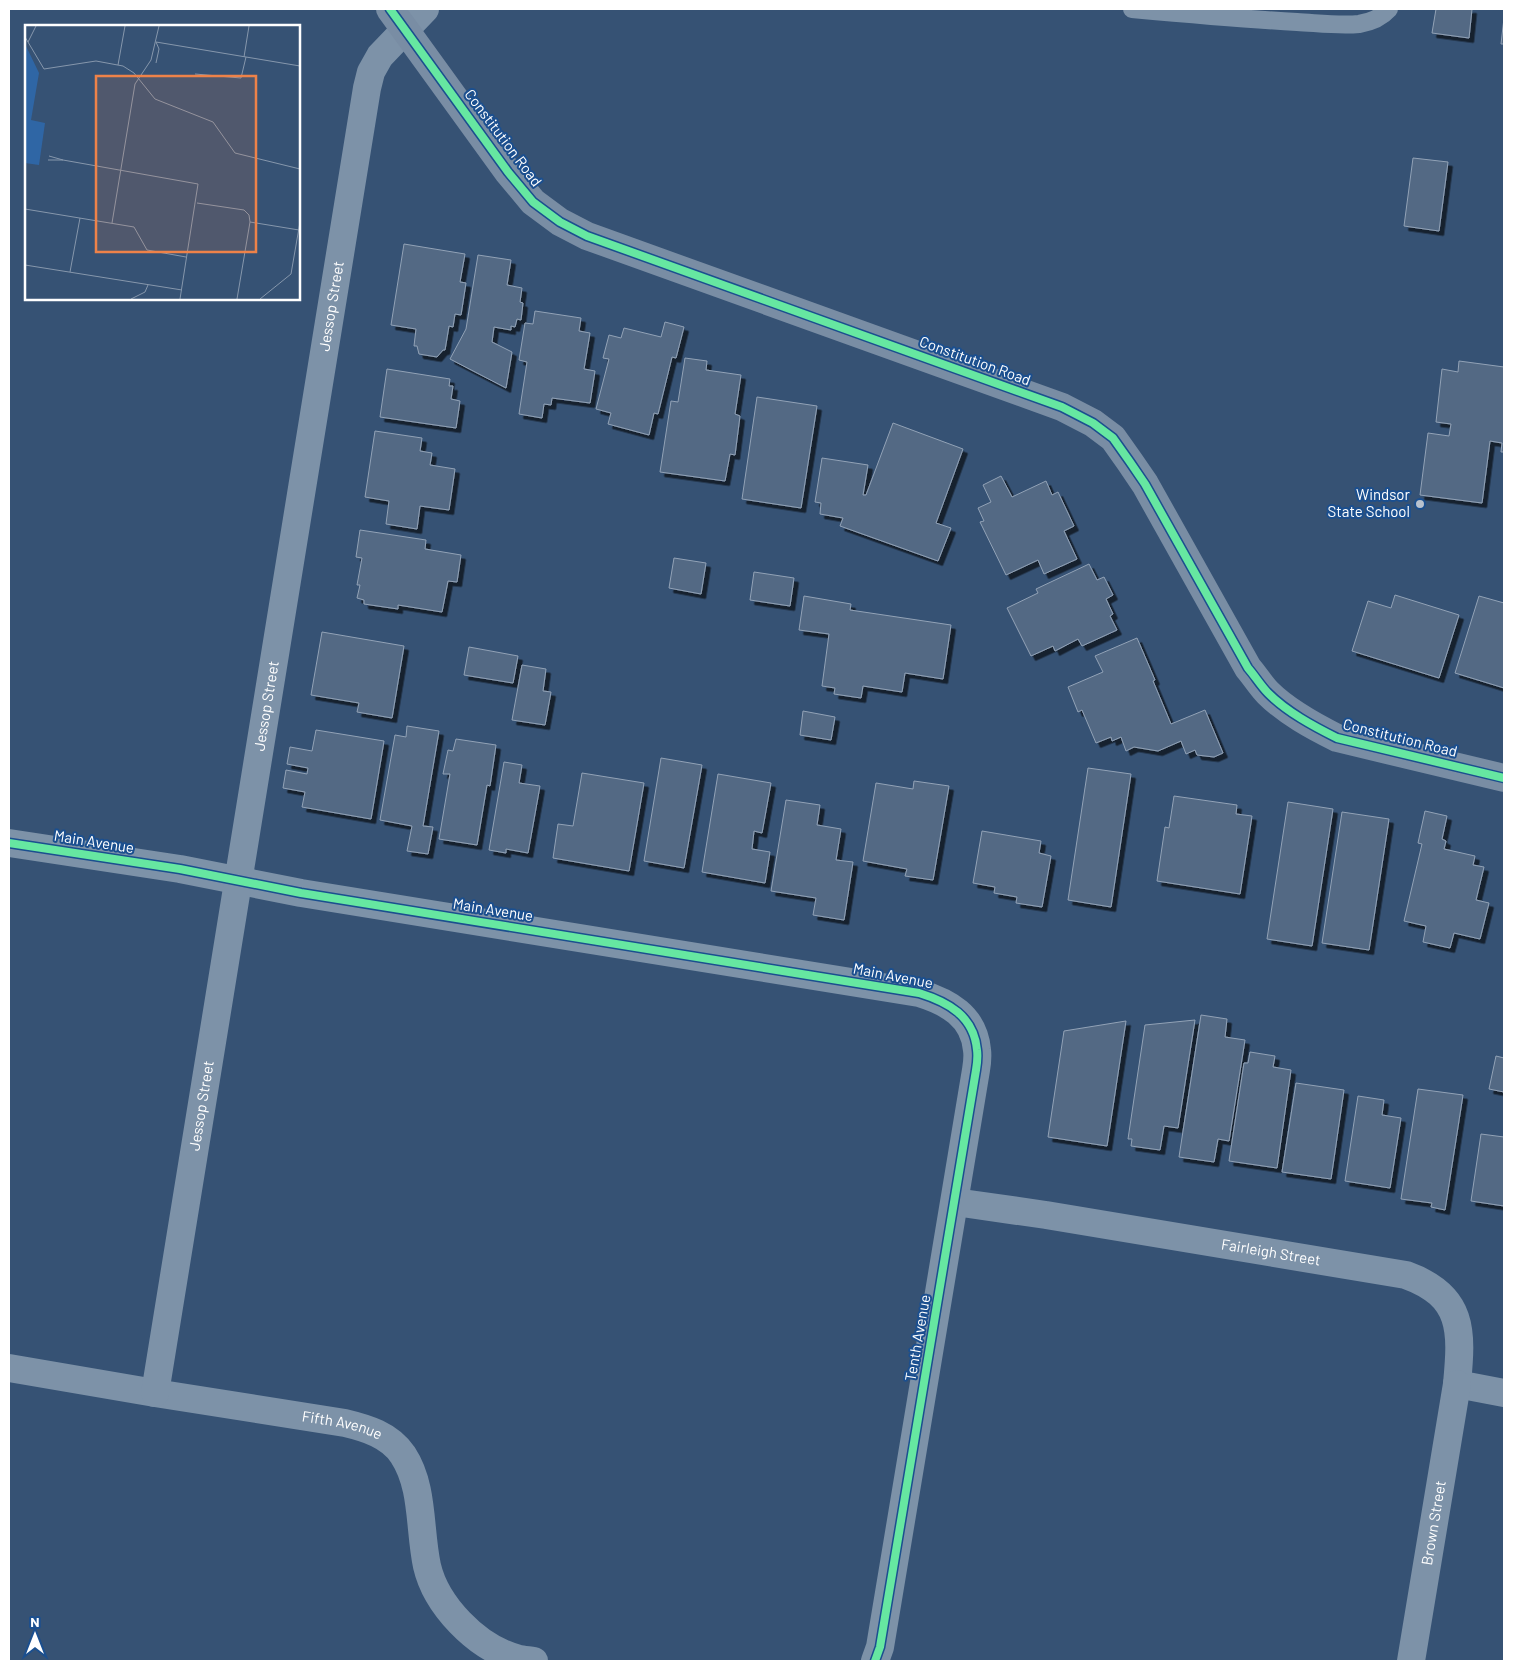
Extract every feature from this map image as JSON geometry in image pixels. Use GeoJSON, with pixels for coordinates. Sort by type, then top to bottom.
{"type":"FeatureCollection","features":[{"type":"Feature","properties":{"kind":"street","name":"Jessop Street"},"geometry":{"type":"LineString","coordinates":[[155,1393],[367,88],[376,62],[398,19],[425,9]]}},
{"type":"Feature","properties":{"kind":"street","name":"Constitution Road"},"geometry":{"type":"LineString","coordinates":[[398,19],[508,172],[534,202],[560,222],[587,236],[1062,407],[1093,423],[1113,438],[1145,484],[1248,668],[1268,693],[1316,728],[1337,738],[1504,778]]}},
{"type":"Feature","properties":{"kind":"street","name":"Main Avenue"},"geometry":{"type":"LineString","coordinates":[[9,843],[180,869],[330,897],[919,993],[937,999],[967,1020]]}},
{"type":"Feature","properties":{"kind":"street","name":"Tenth Avenue"},"geometry":{"type":"LineString","coordinates":[[875,1661],[881,1638],[976,1070],[978,1051],[974,1035],[967,1020]]}},
{"type":"Feature","properties":{"kind":"street","name":"Fairleigh Street"},"geometry":{"type":"LineString","coordinates":[[955,1202],[1055,1216],[1406,1275],[1422,1281],[1436,1290],[1447,1302],[1456,1318],[1460,1349],[1457,1384]]}},
{"type":"Feature","properties":{"kind":"street","name":"Fifth Avenue"},"geometry":{"type":"LineString","coordinates":[[9,1368],[345,1423],[365,1428],[380,1435],[392,1443],[402,1454],[410,1468],[415,1484],[428,1567],[440,1597],[450,1612],[475,1636],[490,1646],[516,1658],[534,1661]]}},
{"type":"Feature","properties":{"kind":"street"},"geometry":{"type":"LineString","coordinates":[[1457,1384],[1504,1393]]}},
{"type":"Feature","properties":{"kind":"street","name":"Brown Street"},"geometry":{"type":"LineString","coordinates":[[1411,1661],[1457,1384]]}},
{"type":"Feature","properties":{"kind":"lane"},"geometry":{"type":"LineString","coordinates":[[1132,9],[1249,19],[1358,24],[1373,21],[1385,14],[1389,9]]}},
{"type":"Feature","properties":{"kind":"building"},"geometry":{"type":"Polygon","coordinates":[[[1436,9],[1472,9],[1469,38],[1432,33],[1436,9]]]}},
{"type":"Feature","properties":{"kind":"building"},"geometry":{"type":"Polygon","coordinates":[[[1504,18],[1504,44],[1501,44],[1504,18]]]}},
{"type":"Feature","properties":{"kind":"building"},"geometry":{"type":"Polygon","coordinates":[[[1413,158],[1448,162],[1439,231],[1404,226],[1413,158]]]}},
{"type":"Feature","properties":{"kind":"building"},"geometry":{"type":"Polygon","coordinates":[[[404,244],[465,254],[460,282],[466,283],[461,315],[455,314],[453,327],[449,326],[445,350],[437,357],[419,354],[417,346],[414,346],[416,329],[391,325],[404,244]]]}},
{"type":"Feature","properties":{"kind":"building"},"geometry":{"type":"Polygon","coordinates":[[[478,255],[511,260],[507,285],[522,288],[520,302],[523,303],[521,320],[517,319],[515,327],[511,326],[511,330],[494,327],[492,342],[512,352],[506,388],[450,359],[466,329],[478,255]]]}},
{"type":"Feature","properties":{"kind":"building"},"geometry":{"type":"Polygon","coordinates":[[[535,311],[581,318],[579,331],[590,333],[584,369],[595,371],[590,403],[552,398],[551,405],[544,404],[542,418],[519,414],[527,362],[519,360],[525,323],[533,324],[535,311]]]}},
{"type":"Feature","properties":{"kind":"building"},"geometry":{"type":"Polygon","coordinates":[[[665,322],[684,327],[676,358],[672,357],[658,414],[654,413],[649,435],[608,424],[611,413],[596,409],[609,359],[603,358],[609,335],[621,338],[624,328],[661,337],[665,322]]]}},
{"type":"Feature","properties":{"kind":"building"},"geometry":{"type":"Polygon","coordinates":[[[685,358],[707,361],[706,370],[741,375],[735,414],[740,416],[735,455],[730,454],[725,481],[660,472],[671,401],[678,402],[685,358]]]}},
{"type":"Feature","properties":{"kind":"building"},"geometry":{"type":"Polygon","coordinates":[[[1459,361],[1504,367],[1504,452],[1501,452],[1502,443],[1490,441],[1482,503],[1420,495],[1428,433],[1449,436],[1451,424],[1436,422],[1442,369],[1458,372],[1459,361]]]}},
{"type":"Feature","properties":{"kind":"building"},"geometry":{"type":"Polygon","coordinates":[[[387,369],[450,379],[449,386],[453,386],[451,399],[460,401],[456,428],[380,417],[387,369]]]}},
{"type":"Feature","properties":{"kind":"building"},"geometry":{"type":"Polygon","coordinates":[[[757,397],[817,406],[801,508],[742,499],[757,397]]]}},
{"type":"Feature","properties":{"kind":"building"},"geometry":{"type":"Polygon","coordinates":[[[893,423],[963,449],[936,523],[951,528],[938,561],[840,526],[843,518],[820,514],[821,503],[815,502],[822,458],[868,465],[863,495],[866,495],[893,423]]]}},
{"type":"Feature","properties":{"kind":"building"},"geometry":{"type":"Polygon","coordinates":[[[375,431],[422,438],[420,451],[432,453],[430,465],[455,469],[449,510],[420,506],[417,529],[386,524],[389,501],[365,497],[375,431]]]}},
{"type":"Feature","properties":{"kind":"building"},"geometry":{"type":"Polygon","coordinates":[[[1001,476],[1012,497],[1046,481],[1052,495],[1058,492],[1074,526],[1064,531],[1077,559],[1044,574],[1038,560],[1006,575],[980,522],[984,521],[978,508],[991,502],[983,485],[1001,476]]]}},
{"type":"Feature","properties":{"kind":"building"},"geometry":{"type":"Polygon","coordinates":[[[360,530],[426,540],[425,549],[461,555],[457,582],[448,581],[442,612],[398,605],[398,609],[364,604],[364,600],[357,598],[360,585],[357,585],[362,558],[356,557],[360,530]]]}},
{"type":"Feature","properties":{"kind":"building"},"geometry":{"type":"Polygon","coordinates":[[[674,558],[706,563],[701,594],[669,588],[674,558]]]}},
{"type":"Feature","properties":{"kind":"building"},"geometry":{"type":"Polygon","coordinates":[[[1089,564],[1097,580],[1104,577],[1113,595],[1106,599],[1113,614],[1110,616],[1117,630],[1082,646],[1078,639],[1055,651],[1053,646],[1031,656],[1007,608],[1038,593],[1036,589],[1089,564]]]}},
{"type":"Feature","properties":{"kind":"building"},"geometry":{"type":"Polygon","coordinates":[[[754,572],[794,578],[790,606],[750,600],[754,572]]]}},
{"type":"Feature","properties":{"kind":"building"},"geometry":{"type":"Polygon","coordinates":[[[1395,595],[1459,615],[1439,678],[1352,651],[1368,601],[1391,608],[1395,595]]]}},
{"type":"Feature","properties":{"kind":"building"},"geometry":{"type":"Polygon","coordinates":[[[804,596],[851,604],[850,610],[951,625],[943,679],[905,673],[902,692],[863,686],[861,698],[834,694],[835,688],[822,686],[829,634],[799,630],[804,596]]]}},
{"type":"Feature","properties":{"kind":"building"},"geometry":{"type":"Polygon","coordinates":[[[1479,596],[1504,603],[1504,688],[1455,673],[1479,596]]]}},
{"type":"Feature","properties":{"kind":"building"},"geometry":{"type":"Polygon","coordinates":[[[322,632],[404,646],[392,718],[357,712],[359,703],[311,695],[322,632]]]}},
{"type":"Feature","properties":{"kind":"building"},"geometry":{"type":"Polygon","coordinates":[[[1137,638],[1171,724],[1205,710],[1223,753],[1214,757],[1197,755],[1195,750],[1186,754],[1181,741],[1158,751],[1134,747],[1126,751],[1121,737],[1112,741],[1111,737],[1096,743],[1082,710],[1078,712],[1068,687],[1103,672],[1095,656],[1137,638]]]}},
{"type":"Feature","properties":{"kind":"building"},"geometry":{"type":"Polygon","coordinates":[[[469,647],[518,656],[513,683],[464,675],[469,647]]]}},
{"type":"Feature","properties":{"kind":"building"},"geometry":{"type":"Polygon","coordinates":[[[522,665],[546,669],[543,691],[551,692],[545,725],[512,720],[522,665]]]}},
{"type":"Feature","properties":{"kind":"building"},"geometry":{"type":"Polygon","coordinates":[[[803,711],[835,717],[831,740],[800,735],[803,711]]]}},
{"type":"Feature","properties":{"kind":"building"},"geometry":{"type":"Polygon","coordinates":[[[407,726],[439,731],[423,826],[433,827],[428,854],[407,851],[412,826],[380,820],[395,735],[406,737],[407,726]]]}},
{"type":"Feature","properties":{"kind":"building"},"geometry":{"type":"Polygon","coordinates":[[[316,730],[384,741],[371,819],[302,807],[305,792],[283,788],[286,770],[307,774],[308,768],[287,764],[290,747],[312,751],[316,730]]]}},
{"type":"Feature","properties":{"kind":"building"},"geometry":{"type":"Polygon","coordinates":[[[456,739],[496,745],[490,786],[487,785],[477,845],[439,839],[450,774],[443,774],[448,750],[453,751],[456,739]]]}},
{"type":"Feature","properties":{"kind":"building"},"geometry":{"type":"Polygon","coordinates":[[[661,758],[702,765],[684,868],[644,861],[661,758]]]}},
{"type":"Feature","properties":{"kind":"building"},"geometry":{"type":"Polygon","coordinates":[[[504,762],[522,765],[519,783],[540,786],[528,853],[506,849],[506,853],[489,850],[504,762]]]}},
{"type":"Feature","properties":{"kind":"building"},"geometry":{"type":"Polygon","coordinates":[[[1088,768],[1131,774],[1111,907],[1068,900],[1088,768]]]}},
{"type":"Feature","properties":{"kind":"building"},"geometry":{"type":"Polygon","coordinates":[[[582,773],[644,783],[629,871],[553,858],[558,824],[573,826],[582,773]]]}},
{"type":"Feature","properties":{"kind":"building"},"geometry":{"type":"Polygon","coordinates":[[[718,774],[771,783],[762,833],[754,831],[752,849],[770,852],[765,883],[702,872],[718,774]]]}},
{"type":"Feature","properties":{"kind":"building"},"geometry":{"type":"Polygon","coordinates":[[[914,781],[949,786],[933,880],[905,876],[907,869],[863,861],[876,783],[913,789],[914,781]]]}},
{"type":"Feature","properties":{"kind":"building"},"geometry":{"type":"Polygon","coordinates":[[[1174,796],[1237,805],[1236,814],[1252,816],[1240,894],[1157,881],[1165,827],[1169,828],[1174,796]]]}},
{"type":"Feature","properties":{"kind":"building"},"geometry":{"type":"Polygon","coordinates":[[[786,800],[820,805],[817,825],[841,829],[836,860],[853,862],[844,920],[813,915],[816,898],[771,891],[786,800]]]}},
{"type":"Feature","properties":{"kind":"building"},"geometry":{"type":"Polygon","coordinates":[[[1288,802],[1333,809],[1312,946],[1267,939],[1288,802]]]}},
{"type":"Feature","properties":{"kind":"building"},"geometry":{"type":"Polygon","coordinates":[[[1425,811],[1447,816],[1442,839],[1446,841],[1444,849],[1475,856],[1473,865],[1484,867],[1476,900],[1489,903],[1480,939],[1454,933],[1450,948],[1423,942],[1426,926],[1404,921],[1422,844],[1418,843],[1425,811]]]}},
{"type":"Feature","properties":{"kind":"building"},"geometry":{"type":"Polygon","coordinates":[[[1342,812],[1389,819],[1369,950],[1322,943],[1342,812]]]}},
{"type":"Feature","properties":{"kind":"building"},"geometry":{"type":"Polygon","coordinates":[[[982,831],[1041,841],[1039,853],[1051,856],[1042,907],[1016,903],[1017,897],[994,893],[995,887],[973,883],[982,831]]]}},
{"type":"Feature","properties":{"kind":"building"},"geometry":{"type":"Polygon","coordinates":[[[1201,1015],[1227,1019],[1225,1037],[1245,1040],[1229,1141],[1218,1139],[1214,1162],[1179,1157],[1201,1015]]]}},
{"type":"Feature","properties":{"kind":"building"},"geometry":{"type":"Polygon","coordinates":[[[1195,1020],[1178,1128],[1164,1126],[1160,1150],[1131,1146],[1132,1139],[1128,1139],[1145,1025],[1195,1020]]]}},
{"type":"Feature","properties":{"kind":"building"},"geometry":{"type":"Polygon","coordinates":[[[1126,1021],[1107,1146],[1048,1137],[1064,1031],[1126,1021]]]}},
{"type":"Feature","properties":{"kind":"building"},"geometry":{"type":"Polygon","coordinates":[[[1250,1052],[1275,1056],[1273,1067],[1291,1070],[1277,1168],[1229,1161],[1244,1063],[1248,1063],[1250,1052]]]}},
{"type":"Feature","properties":{"kind":"building"},"geometry":{"type":"Polygon","coordinates":[[[1496,1056],[1504,1058],[1504,1092],[1489,1089],[1496,1056]]]}},
{"type":"Feature","properties":{"kind":"building"},"geometry":{"type":"Polygon","coordinates":[[[1296,1083],[1344,1090],[1331,1179],[1282,1172],[1296,1083]]]}},
{"type":"Feature","properties":{"kind":"building"},"geometry":{"type":"Polygon","coordinates":[[[1418,1089],[1463,1095],[1445,1210],[1431,1207],[1432,1203],[1401,1199],[1418,1089]]]}},
{"type":"Feature","properties":{"kind":"building"},"geometry":{"type":"Polygon","coordinates":[[[1358,1096],[1384,1100],[1382,1115],[1401,1118],[1390,1188],[1345,1181],[1358,1096]]]}},
{"type":"Feature","properties":{"kind":"building"},"geometry":{"type":"Polygon","coordinates":[[[1481,1134],[1504,1137],[1504,1206],[1471,1201],[1481,1134]]]}},
{"type":"Feature","properties":{"kind":"cycle path"},"geometry":{"type":"LineString","coordinates":[[390,9],[508,172],[533,202],[560,222],[587,236],[1062,407],[1093,423],[1113,438],[1145,484],[1248,668],[1275,700],[1301,718],[1337,738],[1504,778]]}},
{"type":"Feature","properties":{"kind":"cycle path"},"geometry":{"type":"LineString","coordinates":[[9,843],[180,869],[301,893],[919,993],[940,1001],[958,1012],[971,1028],[975,1038],[977,1065],[880,1647],[875,1661]]}},
{"type":"Feature","properties":{"kind":"place","name":"Windsor State School"},"geometry":{"type":"Point","coordinates":[1420,504]}}]}
